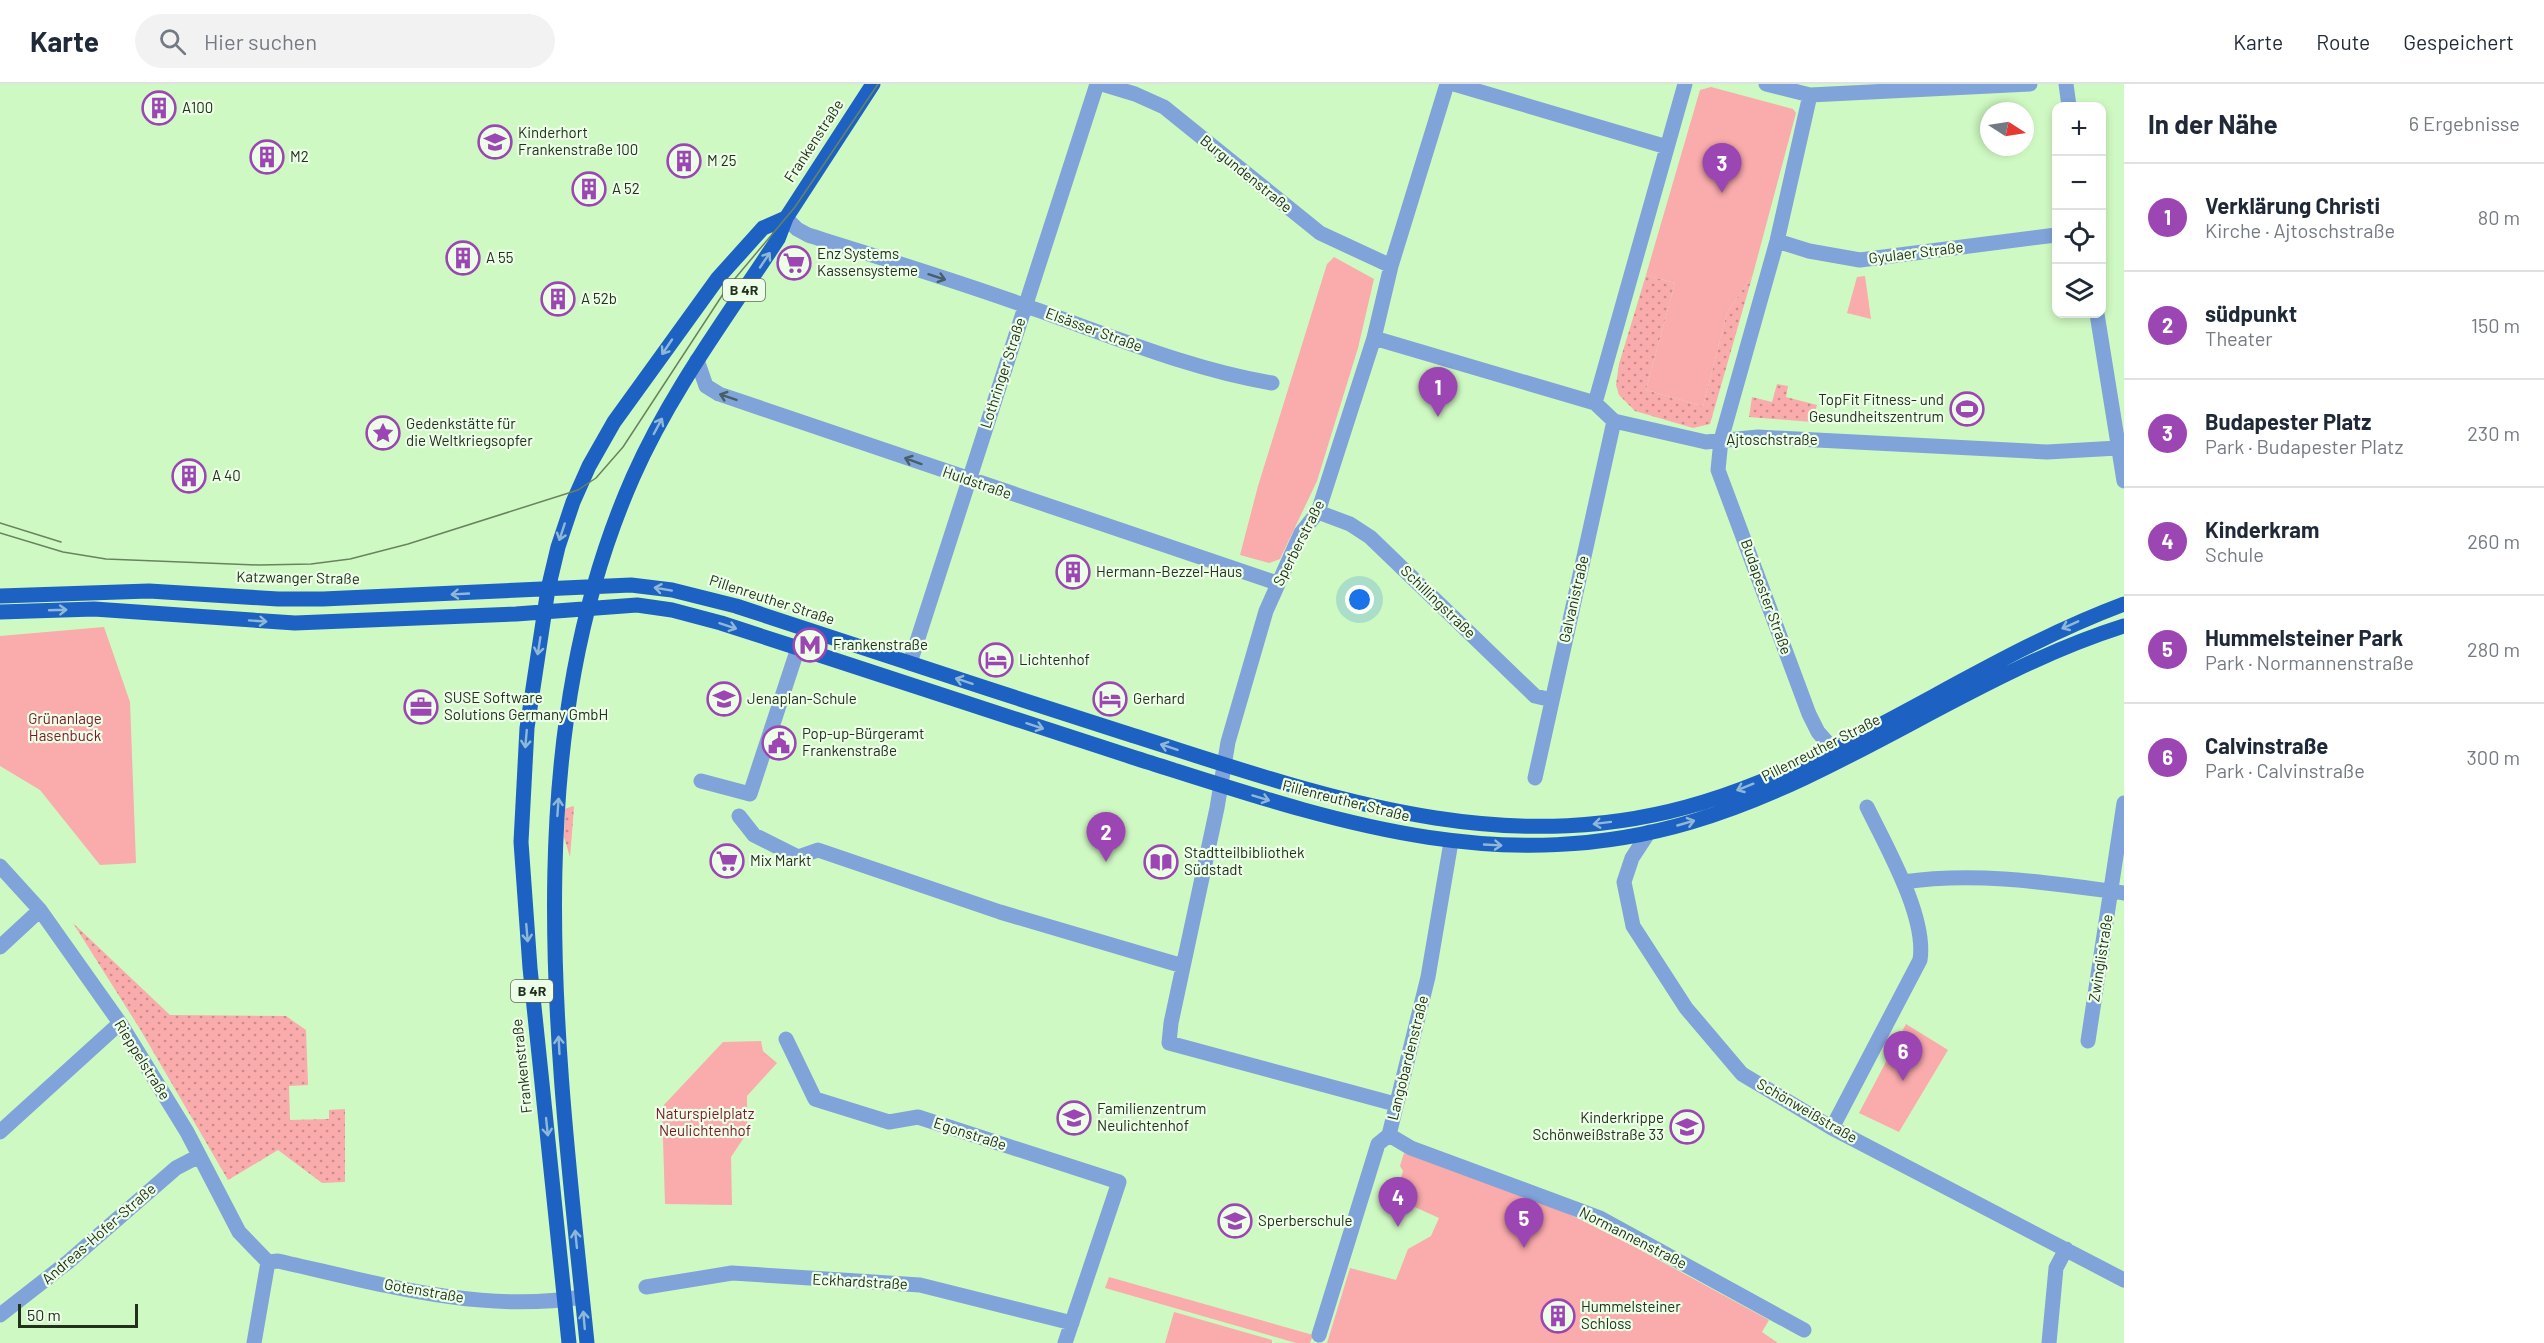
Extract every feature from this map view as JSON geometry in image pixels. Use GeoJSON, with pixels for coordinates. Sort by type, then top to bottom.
{"type":"FeatureCollection","features":[{"type":"Feature","properties":{"kind":"main road","name":"Frankenstraße"},"geometry":{"type":"LineString","coordinates":[[587,1343],[558,1040],[556,844],[564,741],[589,608],[632,479],[662,417],[778,239],[786,218],[873,84]]}},
{"type":"Feature","properties":{"kind":"main road","name":"Frankenstraße"},"geometry":{"type":"LineString","coordinates":[[569,1343],[522,875],[522,802],[526,738],[548,589],[561,535],[573,502],[589,466],[614,422],[718,278],[764,228],[786,218]]}},
{"type":"Feature","properties":{"kind":"main road","name":"Katzwanger Straße"},"geometry":{"type":"LineString","coordinates":[[0,596],[156,591],[315,599],[595,585]]}},
{"type":"Feature","properties":{"kind":"main road","name":"Pillenreuther Straße"},"geometry":{"type":"LineString","coordinates":[[595,585],[643,585],[695,595],[1317,793],[1419,817],[1481,825],[1545,827],[1604,823],[1691,806],[1768,778],[1832,748],[2032,643],[2124,604]]}},
{"type":"Feature","properties":{"kind":"main road","name":"Pillenreuther Straße"},"geometry":{"type":"LineString","coordinates":[[545,612],[637,605],[672,610],[798,648],[1221,786],[1350,823],[1451,842],[1496,846],[1556,844],[1648,832],[1689,823],[1760,798],[1809,776],[2023,665],[2124,626]]}},
{"type":"Feature","properties":{"kind":"main road"},"geometry":{"type":"LineString","coordinates":[[0,612],[94,609],[302,623],[545,612]]}},
{"type":"Feature","properties":{"kind":"street","name":"Lothringer Straße"},"geometry":{"type":"LineString","coordinates":[[910,663],[1097,84]]}},
{"type":"Feature","properties":{"kind":"street","name":"Burgundenstraße"},"geometry":{"type":"LineString","coordinates":[[1102,84],[1135,94],[1164,107],[1320,233],[1390,266]]}},
{"type":"Feature","properties":{"kind":"street","name":"Sperberstraße"},"geometry":{"type":"LineString","coordinates":[[1395,1104],[1169,1043],[1171,1023],[1221,786],[1228,742],[1262,622],[1277,583],[1301,533],[1318,512],[1374,338],[1390,266],[1447,84]]}},
{"type":"Feature","properties":{"kind":"street"},"geometry":{"type":"LineString","coordinates":[[1454,84],[1667,147]]}},
{"type":"Feature","properties":{"kind":"street"},"geometry":{"type":"LineString","coordinates":[[1595,403],[1685,84]]}},
{"type":"Feature","properties":{"kind":"street"},"geometry":{"type":"LineString","coordinates":[[1766,84],[1810,95],[2030,84]]}},
{"type":"Feature","properties":{"kind":"street"},"geometry":{"type":"LineString","coordinates":[[2066,84],[2068,102]]}},
{"type":"Feature","properties":{"kind":"street","name":"Budapester Straße"},"geometry":{"type":"LineString","coordinates":[[1810,95],[1777,241],[1721,440],[1718,470],[1809,714],[1818,732],[1832,748]]}},
{"type":"Feature","properties":{"kind":"street","name":"Elsässer Straße"},"geometry":{"type":"LineString","coordinates":[[786,218],[797,229],[808,235],[1225,373],[1272,383]]}},
{"type":"Feature","properties":{"kind":"street","name":"Gyulaer Straße"},"geometry":{"type":"LineString","coordinates":[[1777,241],[1809,251],[1860,260],[2052,236]]}},
{"type":"Feature","properties":{"kind":"street"},"geometry":{"type":"LineString","coordinates":[[2098,318],[2118,397],[2118,448],[2124,481]]}},
{"type":"Feature","properties":{"kind":"street"},"geometry":{"type":"LineString","coordinates":[[1374,338],[1595,403],[1614,421]]}},
{"type":"Feature","properties":{"kind":"street","name":"Huldstraße"},"geometry":{"type":"LineString","coordinates":[[697,360],[703,380],[715,393],[1277,583]]}},
{"type":"Feature","properties":{"kind":"street","name":"Ajtoschstraße"},"geometry":{"type":"LineString","coordinates":[[1614,421],[1706,442],[1758,437],[2047,452],[2118,448]]}},
{"type":"Feature","properties":{"kind":"street","name":"Galvanistraße"},"geometry":{"type":"LineString","coordinates":[[1535,777],[1614,421]]}},
{"type":"Feature","properties":{"kind":"street","name":"Schillingstraße"},"geometry":{"type":"LineString","coordinates":[[1318,512],[1350,524],[1370,537],[1535,696],[1552,700]]}},
{"type":"Feature","properties":{"kind":"street"},"geometry":{"type":"LineString","coordinates":[[701,781],[750,794],[798,648]]}},
{"type":"Feature","properties":{"kind":"street","name":"Zwinglistraße"},"geometry":{"type":"LineString","coordinates":[[2088,1041],[2118,892],[2124,803]]}},
{"type":"Feature","properties":{"kind":"street"},"geometry":{"type":"LineString","coordinates":[[1832,1128],[1920,960],[1921,939],[1903,882],[1867,807]]}},
{"type":"Feature","properties":{"kind":"street"},"geometry":{"type":"LineString","coordinates":[[739,816],[754,835],[798,857],[818,850],[1000,912],[1183,966]]}},
{"type":"Feature","properties":{"kind":"street","name":"Schönweißstraße"},"geometry":{"type":"LineString","coordinates":[[1648,832],[1632,858],[1623,882],[1633,926],[1686,1008],[1742,1074],[1832,1128],[2124,1281]]}},
{"type":"Feature","properties":{"kind":"street","name":"Langobardenstraße"},"geometry":{"type":"LineString","coordinates":[[1319,1335],[1378,1144],[1389,1135],[1428,977],[1451,842]]}},
{"type":"Feature","properties":{"kind":"street","name":"Rieppelstraße"},"geometry":{"type":"LineString","coordinates":[[0,866],[40,910],[120,1023],[199,1156],[238,1232],[268,1262]]}},
{"type":"Feature","properties":{"kind":"street"},"geometry":{"type":"LineString","coordinates":[[1903,882],[1943,876],[1979,876],[2118,892]]}},
{"type":"Feature","properties":{"kind":"street"},"geometry":{"type":"LineString","coordinates":[[0,947],[40,910]]}},
{"type":"Feature","properties":{"kind":"street"},"geometry":{"type":"LineString","coordinates":[[0,1132],[120,1023]]}},
{"type":"Feature","properties":{"kind":"street","name":"Egonstraße"},"geometry":{"type":"LineString","coordinates":[[786,1039],[815,1099],[889,1122],[918,1117],[1119,1182],[1072,1323]]}},
{"type":"Feature","properties":{"kind":"street","name":"Normannenstraße"},"geometry":{"type":"LineString","coordinates":[[1389,1135],[1411,1148],[1600,1218],[1804,1330]]}},
{"type":"Feature","properties":{"kind":"street","name":"Andreas-Hofer-Straße"},"geometry":{"type":"LineString","coordinates":[[0,1315],[68,1262],[176,1168],[199,1156]]}},
{"type":"Feature","properties":{"kind":"street"},"geometry":{"type":"LineString","coordinates":[[2049,1343],[2056,1268],[2066,1249]]}},
{"type":"Feature","properties":{"kind":"street","name":"Gotenstraße"},"geometry":{"type":"LineString","coordinates":[[268,1262],[278,1261],[457,1298],[521,1303],[582,1297]]}},
{"type":"Feature","properties":{"kind":"street"},"geometry":{"type":"LineString","coordinates":[[254,1343],[268,1262]]}},
{"type":"Feature","properties":{"kind":"street","name":"Eckhardstraße"},"geometry":{"type":"LineString","coordinates":[[646,1287],[732,1274],[920,1285],[1072,1323]]}},
{"type":"Feature","properties":{"kind":"street"},"geometry":{"type":"LineString","coordinates":[[1065,1343],[1072,1323]]}},
{"type":"Feature","properties":{"kind":"green space"},"geometry":{"type":"Polygon","coordinates":[[[1711,87],[1793,109],[1796,113],[1753,274],[1727,313],[1703,406],[1646,390],[1675,283],[1646,275],[1700,90],[1711,87]]]}},
{"type":"Feature","properties":{"kind":"green space"},"geometry":{"type":"Polygon","coordinates":[[[1334,257],[1374,279],[1358,348],[1317,481],[1280,559],[1269,563],[1240,555],[1258,486],[1327,264],[1334,257]]]}},
{"type":"Feature","properties":{"kind":"green space"},"geometry":{"type":"Polygon","coordinates":[[[1753,274],[1710,424],[1693,428],[1635,411],[1619,395],[1616,385],[1619,364],[1646,275],[1675,283],[1646,390],[1703,406],[1727,313],[1753,274]]]}},
{"type":"Feature","properties":{"kind":"green space"},"geometry":{"type":"Polygon","coordinates":[[[1865,276],[1871,319],[1847,313],[1857,277],[1865,276]]]}},
{"type":"Feature","properties":{"kind":"green space"},"geometry":{"type":"Polygon","coordinates":[[[1777,384],[1788,386],[1786,397],[1817,405],[1812,422],[1749,417],[1752,397],[1772,402],[1777,384]]]}},
{"type":"Feature","properties":{"kind":"green space","name":"Grünanlage Hasenbuck"},"geometry":{"type":"Polygon","coordinates":[[[104,627],[130,702],[136,863],[100,865],[40,790],[0,766],[0,636],[104,627]]]}},
{"type":"Feature","properties":{"kind":"green space"},"geometry":{"type":"Polygon","coordinates":[[[573,806],[570,857],[564,837],[565,809],[573,806]]]}},
{"type":"Feature","properties":{"kind":"green space"},"geometry":{"type":"Polygon","coordinates":[[[73,923],[170,1015],[286,1016],[306,1030],[308,1085],[289,1086],[290,1120],[329,1119],[329,1110],[345,1109],[345,1182],[322,1183],[278,1150],[228,1180],[140,1029],[73,923]]]}},
{"type":"Feature","properties":{"kind":"green space"},"geometry":{"type":"Polygon","coordinates":[[[1906,1024],[1948,1050],[1899,1132],[1859,1113],[1906,1024]]]}},
{"type":"Feature","properties":{"kind":"green space","name":"Naturspielplatz Neulichtenhof"},"geometry":{"type":"Polygon","coordinates":[[[761,1041],[763,1051],[777,1063],[747,1096],[747,1133],[731,1157],[732,1205],[665,1204],[662,1107],[723,1042],[761,1041]]]}},
{"type":"Feature","properties":{"kind":"green space"},"geometry":{"type":"Polygon","coordinates":[[[1404,1153],[1563,1211],[1633,1246],[1769,1320],[1762,1332],[1778,1343],[1327,1343],[1350,1268],[1396,1280],[1408,1249],[1431,1236],[1439,1218],[1395,1198],[1403,1171],[1400,1166],[1404,1153]]]}},
{"type":"Feature","properties":{"kind":"green space"},"geometry":{"type":"Polygon","coordinates":[[[1109,1277],[1313,1335],[1310,1343],[1296,1343],[1105,1288],[1109,1277]]]}},
{"type":"Feature","properties":{"kind":"green space"},"geometry":{"type":"Polygon","coordinates":[[[1174,1312],[1272,1340],[1272,1343],[1165,1343],[1174,1312]]]}},
{"type":"Feature","properties":{"kind":"tram line"},"geometry":{"type":"LineString","coordinates":[[0,533],[63,552],[106,559],[259,565],[311,564],[350,559],[408,544],[578,490],[596,478],[623,447],[727,288],[795,207],[878,84]]}},
{"type":"Feature","properties":{"kind":"tram line"},"geometry":{"type":"LineString","coordinates":[[0,523],[61,542]]}},
{"type":"Feature","properties":{"kind":"place","name":"A100"},"geometry":{"type":"Point","coordinates":[159,108]}},
{"type":"Feature","properties":{"kind":"place","name":"Kinderhort Frankenstraße 100"},"geometry":{"type":"Point","coordinates":[495,142]}},
{"type":"Feature","properties":{"kind":"place","name":"M2"},"geometry":{"type":"Point","coordinates":[267,157]}},
{"type":"Feature","properties":{"kind":"place","name":"M 25"},"geometry":{"type":"Point","coordinates":[684,161]}},
{"type":"Feature","properties":{"kind":"place","name":"A 52"},"geometry":{"type":"Point","coordinates":[589,189]}},
{"type":"Feature","properties":{"kind":"place","name":"Budapester Platz"},"geometry":{"type":"Point","coordinates":[1722,193]}},
{"type":"Feature","properties":{"kind":"place","name":"A 55"},"geometry":{"type":"Point","coordinates":[463,258]}},
{"type":"Feature","properties":{"kind":"place","name":"Enz Systems Kassensysteme"},"geometry":{"type":"Point","coordinates":[794,263]}},
{"type":"Feature","properties":{"kind":"place","name":"A 52b"},"geometry":{"type":"Point","coordinates":[558,299]}},
{"type":"Feature","properties":{"kind":"place","name":"TopFit Fitness- und Gesundheitszentrum"},"geometry":{"type":"Point","coordinates":[1967,409]}},
{"type":"Feature","properties":{"kind":"place","name":"Verklärung Christi"},"geometry":{"type":"Point","coordinates":[1438,417]}},
{"type":"Feature","properties":{"kind":"place","name":"Gedenkstätte für die Weltkriegsopfer"},"geometry":{"type":"Point","coordinates":[383,433]}},
{"type":"Feature","properties":{"kind":"place","name":"A 40"},"geometry":{"type":"Point","coordinates":[189,476]}},
{"type":"Feature","properties":{"kind":"place","name":"Hermann-Bezzel-Haus"},"geometry":{"type":"Point","coordinates":[1073,572]}},
{"type":"Feature","properties":{"kind":"place","name":"Frankenstraße"},"geometry":{"type":"Point","coordinates":[810,645]}},
{"type":"Feature","properties":{"kind":"place","name":"Lichtenhof"},"geometry":{"type":"Point","coordinates":[996,660]}},
{"type":"Feature","properties":{"kind":"place","name":"Jenaplan-Schule"},"geometry":{"type":"Point","coordinates":[724,699]}},
{"type":"Feature","properties":{"kind":"place","name":"Gerhard"},"geometry":{"type":"Point","coordinates":[1110,699]}},
{"type":"Feature","properties":{"kind":"place","name":"SUSE Software Solutions Germany GmbH"},"geometry":{"type":"Point","coordinates":[421,707]}},
{"type":"Feature","properties":{"kind":"place","name":"Pop-up-Bürgeramt Frankenstraße"},"geometry":{"type":"Point","coordinates":[779,743]}},
{"type":"Feature","properties":{"kind":"place","name":"Mix Markt"},"geometry":{"type":"Point","coordinates":[727,861]}},
{"type":"Feature","properties":{"kind":"place","name":"südpunkt"},"geometry":{"type":"Point","coordinates":[1106,862]}},
{"type":"Feature","properties":{"kind":"place","name":"Stadtteilbibliothek Südstadt"},"geometry":{"type":"Point","coordinates":[1161,862]}},
{"type":"Feature","properties":{"kind":"place","name":"Calvinstraße"},"geometry":{"type":"Point","coordinates":[1903,1081]}},
{"type":"Feature","properties":{"kind":"place","name":"Familienzentrum Neulichtenhof"},"geometry":{"type":"Point","coordinates":[1074,1118]}},
{"type":"Feature","properties":{"kind":"place","name":"Kinderkrippe Schönweißstraße 33"},"geometry":{"type":"Point","coordinates":[1687,1127]}},
{"type":"Feature","properties":{"kind":"place","name":"Sperberschule"},"geometry":{"type":"Point","coordinates":[1235,1221]}},
{"type":"Feature","properties":{"kind":"place","name":"Kinderkram"},"geometry":{"type":"Point","coordinates":[1398,1227]}},
{"type":"Feature","properties":{"kind":"place","name":"Hummelsteiner Park"},"geometry":{"type":"Point","coordinates":[1524,1248]}},
{"type":"Feature","properties":{"kind":"place","name":"Hummelsteiner Schloss"},"geometry":{"type":"Point","coordinates":[1558,1316]}}]}
